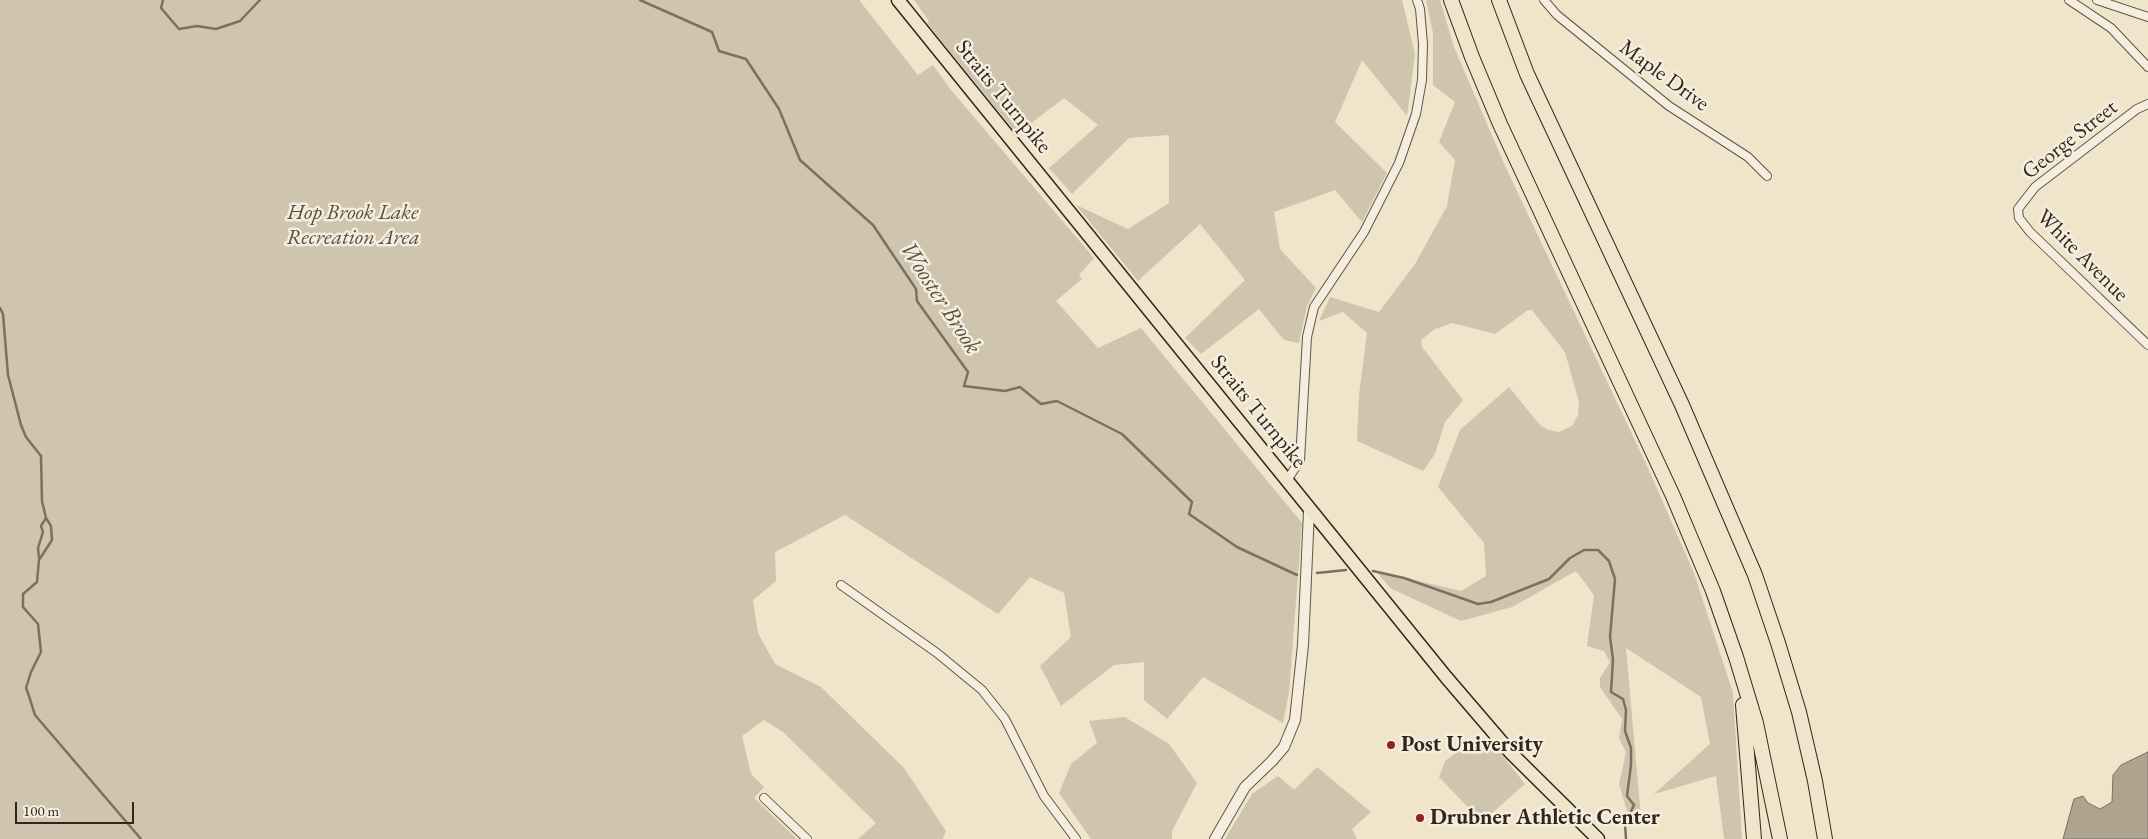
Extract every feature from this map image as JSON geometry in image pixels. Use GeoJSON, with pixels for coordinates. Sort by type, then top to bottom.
{"type":"FeatureCollection","features":[{"type":"Feature","properties":{"kind":"highway"},"geometry":{"type":"LineString","coordinates":[[1452,0],[1489,99],[1676,504],[1725,623],[1756,723],[1780,839]]}},
{"type":"Feature","properties":{"kind":"highway"},"geometry":{"type":"LineString","coordinates":[[1499,0],[1530,82],[1682,405],[1742,543],[1778,643],[1807,746],[1830,839]]}},
{"type":"Feature","properties":{"kind":"highway"},"geometry":{"type":"LineString","coordinates":[[1725,623],[1743,708],[1754,839]]}},
{"type":"Feature","properties":{"kind":"highway"},"geometry":{"type":"LineString","coordinates":[[1807,746],[1825,839]]}},
{"type":"Feature","properties":{"kind":"main road","name":"Straits Turnpike"},"geometry":{"type":"LineString","coordinates":[[898,0],[1288,479],[1310,511],[1490,730],[1598,839]]}},
{"type":"Feature","properties":{"kind":"street"},"geometry":{"type":"LineString","coordinates":[[1288,479],[1300,460],[1306,337],[1314,307],[1364,232],[1400,163],[1416,114],[1422,80],[1424,44],[1420,9],[1417,0]]}},
{"type":"Feature","properties":{"kind":"street","name":"Maple Drive"},"geometry":{"type":"LineString","coordinates":[[1544,0],[1557,15],[1669,106],[1748,157],[1767,176]]}},
{"type":"Feature","properties":{"kind":"street"},"geometry":{"type":"LineString","coordinates":[[2069,0],[2110,28],[2148,67]]}},
{"type":"Feature","properties":{"kind":"street"},"geometry":{"type":"LineString","coordinates":[[2097,0],[2148,17]]}},
{"type":"Feature","properties":{"kind":"street","name":"George Street"},"geometry":{"type":"LineString","coordinates":[[2018,209],[2035,187],[2137,109],[2148,104]]}},
{"type":"Feature","properties":{"kind":"street","name":"White Avenue"},"geometry":{"type":"LineString","coordinates":[[2018,209],[2019,218],[2030,232],[2148,345]]}},
{"type":"Feature","properties":{"kind":"street"},"geometry":{"type":"LineString","coordinates":[[1215,839],[1245,786],[1272,761],[1287,742],[1296,717],[1310,511]]}},
{"type":"Feature","properties":{"kind":"street"},"geometry":{"type":"LineString","coordinates":[[841,585],[937,653],[982,690],[1004,719],[1044,796],[1076,839]]}},
{"type":"Feature","properties":{"kind":"street"},"geometry":{"type":"LineString","coordinates":[[764,798],[807,839]]}},
{"type":"Feature","properties":{"kind":"green space","name":"Hop Brook Lake Recreation Area"},"geometry":{"type":"Polygon","coordinates":[[[0,0],[859,0],[918,75],[933,65],[951,90],[1094,258],[1079,275],[1082,279],[1056,301],[1098,348],[1141,328],[1302,523],[1289,693],[1283,723],[1203,677],[1167,719],[1144,700],[1144,662],[1114,665],[1061,706],[1040,666],[1071,637],[1064,593],[1030,577],[998,614],[845,515],[775,552],[776,581],[753,600],[758,633],[775,664],[821,687],[904,768],[946,831],[943,839],[858,839],[876,823],[783,732],[764,720],[742,736],[751,774],[764,787],[754,798],[797,839],[0,839],[0,0]]]}},
{"type":"Feature","properties":{"kind":"green space"},"geometry":{"type":"Polygon","coordinates":[[[914,0],[1402,0],[1415,54],[1407,116],[1362,60],[1335,122],[1387,173],[1362,222],[1335,190],[1274,212],[1280,249],[1316,288],[1307,306],[1299,343],[1284,340],[1259,309],[1201,354],[1185,338],[1245,280],[1200,224],[1138,281],[1076,205],[1128,229],[1169,203],[1169,135],[1129,138],[1072,194],[1049,168],[1098,125],[1064,98],[1017,134],[927,23],[929,21],[914,0]]]}},
{"type":"Feature","properties":{"kind":"green space"},"geometry":{"type":"Polygon","coordinates":[[[1426,0],[1440,0],[1454,47],[1506,168],[1648,468],[1694,573],[1733,693],[1742,839],[1724,839],[1716,776],[1654,794],[1710,744],[1701,697],[1626,648],[1641,818],[1630,821],[1619,784],[1626,752],[1619,738],[1622,719],[1600,687],[1600,678],[1610,662],[1604,651],[1587,646],[1594,595],[1576,571],[1512,607],[1461,621],[1390,588],[1376,571],[1461,591],[1486,576],[1484,543],[1438,487],[1460,430],[1509,387],[1540,425],[1548,430],[1559,432],[1572,426],[1578,415],[1579,402],[1565,352],[1532,310],[1528,310],[1495,334],[1452,323],[1435,329],[1421,340],[1422,347],[1463,400],[1445,422],[1435,454],[1423,471],[1357,441],[1359,395],[1367,333],[1343,312],[1319,321],[1330,297],[1379,312],[1415,264],[1447,206],[1455,160],[1439,142],[1455,102],[1433,85],[1433,33],[1426,0]]]}},
{"type":"Feature","properties":{"kind":"green space"},"geometry":{"type":"Polygon","coordinates":[[[1125,717],[1169,744],[1197,783],[1172,831],[1172,839],[1091,839],[1059,793],[1071,764],[1097,743],[1089,721],[1125,717]]]}},
{"type":"Feature","properties":{"kind":"green space"},"geometry":{"type":"Polygon","coordinates":[[[1491,741],[1525,784],[1482,822],[1439,777],[1445,761],[1468,744],[1491,741]]]}},
{"type":"Feature","properties":{"kind":"green space"},"geometry":{"type":"Polygon","coordinates":[[[1317,767],[1371,812],[1352,829],[1357,839],[1225,839],[1252,794],[1278,776],[1294,790],[1317,767]]]}},
{"type":"Feature","properties":{"kind":"shaded area"},"geometry":{"type":"Polygon","coordinates":[[[2148,752],[2148,839],[2063,839],[2074,799],[2083,796],[2088,803],[2100,809],[2112,802],[2113,775],[2121,765],[2148,752]]]}},
{"type":"Feature","properties":{"kind":"waterway","name":"Wooster Brook"},"geometry":{"type":"LineString","coordinates":[[163,0],[161,8],[179,29],[197,26],[216,29],[240,21],[260,0]]}},
{"type":"Feature","properties":{"kind":"waterway","name":"Wooster Brook"},"geometry":{"type":"LineString","coordinates":[[640,0],[712,32],[719,51],[746,59],[779,109],[800,160],[873,225],[916,289],[917,301],[968,372],[964,386],[1005,391],[1020,387],[1041,404],[1057,401],[1122,434],[1192,502],[1189,514],[1237,547],[1297,575]]}},
{"type":"Feature","properties":{"kind":"waterway"},"geometry":{"type":"LineString","coordinates":[[0,308],[3,314],[8,375],[21,425],[26,437],[41,456],[42,501],[46,518],[51,526],[52,540],[39,560],[37,582],[23,594],[23,607],[38,624],[41,652],[31,672],[26,688],[35,715],[141,839]]}},
{"type":"Feature","properties":{"kind":"waterway"},"geometry":{"type":"LineString","coordinates":[[39,558],[38,548],[43,532],[41,526],[46,518]]}},
{"type":"Feature","properties":{"kind":"waterway","name":"Wooster Brook"},"geometry":{"type":"LineString","coordinates":[[1373,571],[1404,578],[1478,604],[1491,602],[1549,579],[1570,558],[1584,550],[1598,550],[1609,561],[1615,579],[1610,637],[1613,659],[1611,692],[1623,699],[1626,710],[1625,731],[1631,748],[1627,796],[1634,805],[1625,824],[1626,839]]}},
{"type":"Feature","properties":{"kind":"waterway","name":"Wooster Brook"},"geometry":{"type":"LineString","coordinates":[[1317,573],[1346,570]]}},
{"type":"Feature","properties":{"kind":"place","name":"Post University"},"geometry":{"type":"Point","coordinates":[1391,745]}},
{"type":"Feature","properties":{"kind":"place","name":"Drubner Athletic Center"},"geometry":{"type":"Point","coordinates":[1420,818]}}]}
